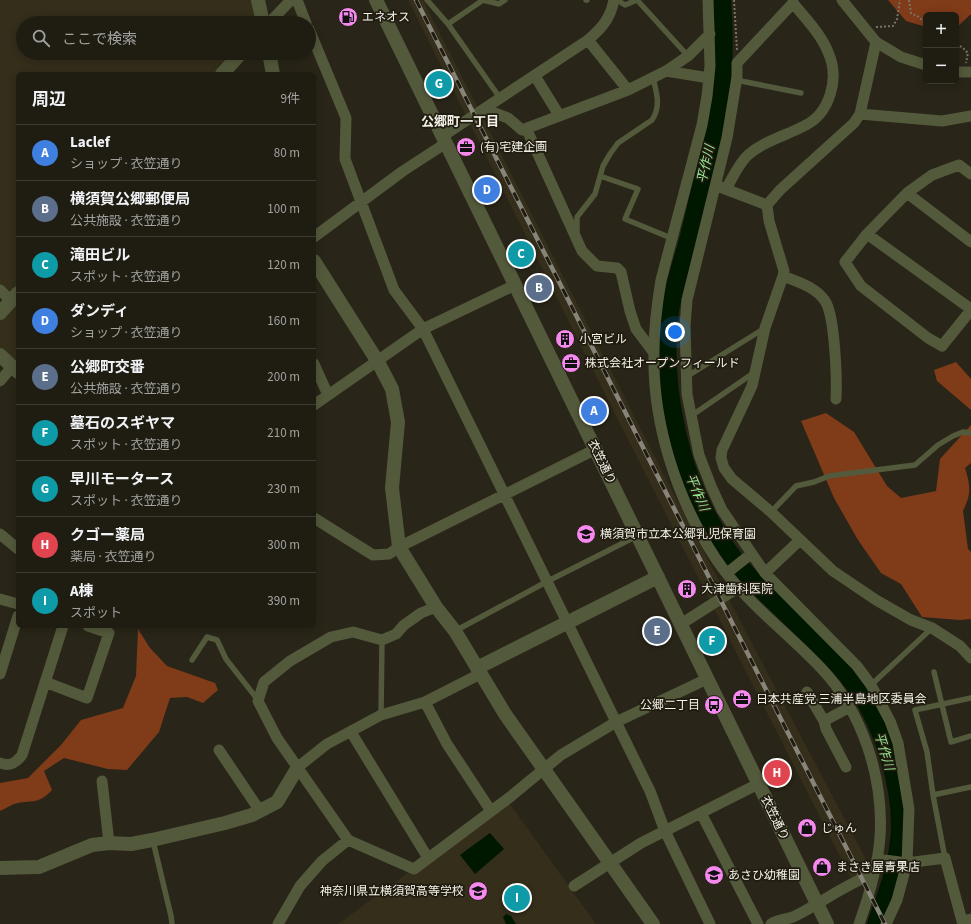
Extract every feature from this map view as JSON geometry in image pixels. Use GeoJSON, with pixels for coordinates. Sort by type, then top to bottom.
{"type":"FeatureCollection","features":[{"type":"Feature","properties":{"kind":"street"},"geometry":{"type":"LineString","coordinates":[[258,0],[261,16]]}},
{"type":"Feature","properties":{"kind":"street"},"geometry":{"type":"LineString","coordinates":[[276,16],[290,0]]}},
{"type":"Feature","properties":{"kind":"street"},"geometry":{"type":"LineString","coordinates":[[297,0],[303,16]]}},
{"type":"Feature","properties":{"kind":"street","name":"衣笠通り"},"geometry":{"type":"LineString","coordinates":[[376,0],[827,924]]}},
{"type":"Feature","properties":{"kind":"street"},"geometry":{"type":"LineString","coordinates":[[316,236],[486,108],[588,40],[605,24],[611,14],[614,0]]}},
{"type":"Feature","properties":{"kind":"street"},"geometry":{"type":"LineString","coordinates":[[708,0],[710,34],[709,78],[702,125],[671,238],[660,287],[654,353],[658,406],[676,479],[716,559],[739,586],[822,669],[834,683],[850,707],[868,748],[879,796],[879,859],[859,924]]}},
{"type":"Feature","properties":{"kind":"street"},"geometry":{"type":"LineString","coordinates":[[842,0],[865,26],[876,42],[901,57],[923,64]]}},
{"type":"Feature","properties":{"kind":"street"},"geometry":{"type":"LineString","coordinates":[[721,187],[747,156],[771,140],[806,126],[825,109],[830,96],[833,68],[821,39],[793,3],[737,63],[721,187],[687,300],[685,327],[686,378],[691,416],[700,455],[711,486],[722,510],[750,555],[765,573],[857,666],[871,685],[890,721],[901,758],[909,809],[905,863],[897,900],[886,924]]}},
{"type":"Feature","properties":{"kind":"street"},"geometry":{"type":"LineString","coordinates":[[486,108],[508,118],[522,130],[527,130],[559,115],[628,90],[653,78],[688,56],[710,34]]}},
{"type":"Feature","properties":{"kind":"street"},"geometry":{"type":"LineString","coordinates":[[588,40],[628,90]]}},
{"type":"Feature","properties":{"kind":"street"},"geometry":{"type":"LineString","coordinates":[[876,42],[860,114],[854,123],[780,190],[768,205],[769,221],[784,271],[765,328],[752,386],[722,450],[721,458],[724,468],[732,479],[771,512],[833,572],[855,588],[911,620],[932,628],[960,646],[971,658]]}},
{"type":"Feature","properties":{"kind":"street"},"geometry":{"type":"LineString","coordinates":[[316,46],[346,118],[345,159],[394,290],[423,329],[650,791],[665,831],[710,924]]}},
{"type":"Feature","properties":{"kind":"street"},"geometry":{"type":"LineString","coordinates":[[224,72],[235,60]]}},
{"type":"Feature","properties":{"kind":"street"},"geometry":{"type":"LineString","coordinates":[[270,60],[273,72]]}},
{"type":"Feature","properties":{"kind":"street"},"geometry":{"type":"LineString","coordinates":[[666,71],[709,78]]}},
{"type":"Feature","properties":{"kind":"street"},"geometry":{"type":"LineString","coordinates":[[535,76],[559,115]]}},
{"type":"Feature","properties":{"kind":"street"},"geometry":{"type":"LineString","coordinates":[[860,114],[942,121],[971,116]]}},
{"type":"Feature","properties":{"kind":"street"},"geometry":{"type":"LineString","coordinates":[[527,130],[582,251],[597,266],[617,268],[621,272],[630,312],[636,329],[654,353]]}},
{"type":"Feature","properties":{"kind":"street"},"geometry":{"type":"LineString","coordinates":[[867,234],[971,310],[942,346],[928,338],[861,286],[845,262],[867,234],[907,193],[932,175],[959,165],[971,174]]}},
{"type":"Feature","properties":{"kind":"street"},"geometry":{"type":"LineString","coordinates":[[721,187],[768,205]]}},
{"type":"Feature","properties":{"kind":"street"},"geometry":{"type":"LineString","coordinates":[[907,193],[971,242]]}},
{"type":"Feature","properties":{"kind":"street"},"geometry":{"type":"LineString","coordinates":[[316,264],[378,362],[392,389],[398,422],[392,488],[399,547],[436,607],[455,631],[505,714],[653,924]]}},
{"type":"Feature","properties":{"kind":"street"},"geometry":{"type":"LineString","coordinates":[[783,276],[810,287],[825,301],[830,311],[837,375],[836,399]]}},
{"type":"Feature","properties":{"kind":"street"},"geometry":{"type":"LineString","coordinates":[[316,404],[378,362],[423,329],[515,285]]}},
{"type":"Feature","properties":{"kind":"street"},"geometry":{"type":"LineString","coordinates":[[0,290],[15,297],[0,313]]}},
{"type":"Feature","properties":{"kind":"street"},"geometry":{"type":"LineString","coordinates":[[0,355],[15,370],[0,381]]}},
{"type":"Feature","properties":{"kind":"street"},"geometry":{"type":"LineString","coordinates":[[316,368],[328,395]]}},
{"type":"Feature","properties":{"kind":"street"},"geometry":{"type":"LineString","coordinates":[[316,519],[373,555],[389,554],[399,547],[596,450]]}},
{"type":"Feature","properties":{"kind":"street"},"geometry":{"type":"LineString","coordinates":[[0,534],[16,547]]}},
{"type":"Feature","properties":{"kind":"street"},"geometry":{"type":"LineString","coordinates":[[765,573],[800,540]]}},
{"type":"Feature","properties":{"kind":"street"},"geometry":{"type":"LineString","coordinates":[[727,572],[750,555]]}},
{"type":"Feature","properties":{"kind":"street"},"geometry":{"type":"LineString","coordinates":[[0,868],[39,867],[92,845],[109,843],[131,844],[152,840],[226,823],[260,811],[277,802],[298,767],[327,744],[381,715],[425,702],[568,622],[658,576]]}},
{"type":"Feature","properties":{"kind":"street"},"geometry":{"type":"LineString","coordinates":[[681,624],[739,586]]}},
{"type":"Feature","properties":{"kind":"street"},"geometry":{"type":"LineString","coordinates":[[0,599],[16,603]]}},
{"type":"Feature","properties":{"kind":"street"},"geometry":{"type":"LineString","coordinates":[[436,607],[421,614],[404,625],[396,634],[382,640],[353,632],[331,637],[290,661],[264,682],[258,700],[277,738],[348,840],[414,868],[491,811],[561,755],[616,722],[708,679]]}},
{"type":"Feature","properties":{"kind":"street"},"geometry":{"type":"LineString","coordinates":[[0,674],[16,622]]}},
{"type":"Feature","properties":{"kind":"street"},"geometry":{"type":"LineString","coordinates":[[0,763],[5,765],[13,764],[22,755],[62,628]]}},
{"type":"Feature","properties":{"kind":"street"},"geometry":{"type":"LineString","coordinates":[[45,682],[87,698],[109,633],[94,628]]}},
{"type":"Feature","properties":{"kind":"street"},"geometry":{"type":"LineString","coordinates":[[807,692],[824,721],[826,729],[846,767]]}},
{"type":"Feature","properties":{"kind":"street"},"geometry":{"type":"LineString","coordinates":[[425,702],[447,744],[491,811]]}},
{"type":"Feature","properties":{"kind":"street"},"geometry":{"type":"LineString","coordinates":[[824,721],[850,707]]}},
{"type":"Feature","properties":{"kind":"street"},"geometry":{"type":"LineString","coordinates":[[351,732],[428,858]]}},
{"type":"Feature","properties":{"kind":"street"},"geometry":{"type":"LineString","coordinates":[[220,750],[260,811]]}},
{"type":"Feature","properties":{"kind":"street"},"geometry":{"type":"LineString","coordinates":[[102,781],[109,843]]}},
{"type":"Feature","properties":{"kind":"street"},"geometry":{"type":"LineString","coordinates":[[574,886],[610,862],[665,831],[758,784]]}},
{"type":"Feature","properties":{"kind":"street"},"geometry":{"type":"LineString","coordinates":[[701,813],[758,924]]}},
{"type":"Feature","properties":{"kind":"street"},"geometry":{"type":"LineString","coordinates":[[278,924],[300,886],[322,861],[348,840]]}},
{"type":"Feature","properties":{"kind":"street"},"geometry":{"type":"LineString","coordinates":[[879,859],[905,863],[945,858],[962,921],[971,919]]}},
{"type":"Feature","properties":{"kind":"street"},"geometry":{"type":"LineString","coordinates":[[771,924],[778,919],[796,917],[817,904],[874,874]]}},
{"type":"Feature","properties":{"kind":"lane"},"geometry":{"type":"LineString","coordinates":[[427,0],[448,24],[500,98]]}},
{"type":"Feature","properties":{"kind":"lane"},"geometry":{"type":"LineString","coordinates":[[448,24],[483,0],[499,4],[505,0]]}},
{"type":"Feature","properties":{"kind":"lane"},"geometry":{"type":"LineString","coordinates":[[617,0],[625,5],[637,0],[688,56]]}},
{"type":"Feature","properties":{"kind":"lane"},"geometry":{"type":"LineString","coordinates":[[576,239],[577,217],[595,194],[600,176],[610,154],[618,143],[652,120],[655,115],[658,103],[653,78]]}},
{"type":"Feature","properties":{"kind":"lane"},"geometry":{"type":"LineString","coordinates":[[736,80],[801,93]]}},
{"type":"Feature","properties":{"kind":"lane"},"geometry":{"type":"LineString","coordinates":[[600,176],[638,189],[625,219],[671,238]]}},
{"type":"Feature","properties":{"kind":"lane"},"geometry":{"type":"LineString","coordinates":[[686,378],[765,328]]}},
{"type":"Feature","properties":{"kind":"lane"},"geometry":{"type":"LineString","coordinates":[[691,416],[756,371]]}},
{"type":"Feature","properties":{"kind":"lane"},"geometry":{"type":"LineString","coordinates":[[771,512],[796,486],[814,482],[829,476],[915,465],[938,445],[953,436],[964,432],[971,433]]}},
{"type":"Feature","properties":{"kind":"lane"},"geometry":{"type":"LineString","coordinates":[[455,631],[548,581],[638,536]]}},
{"type":"Feature","properties":{"kind":"lane"},"geometry":{"type":"LineString","coordinates":[[871,685],[932,628]]}},
{"type":"Feature","properties":{"kind":"lane"},"geometry":{"type":"LineString","coordinates":[[192,660],[207,637],[217,640],[226,659],[258,700]]}},
{"type":"Feature","properties":{"kind":"lane"},"geometry":{"type":"LineString","coordinates":[[381,715],[382,640]]}},
{"type":"Feature","properties":{"kind":"lane"},"geometry":{"type":"LineString","coordinates":[[934,672],[951,742],[971,736]]}},
{"type":"Feature","properties":{"kind":"lane"},"geometry":{"type":"LineString","coordinates":[[945,858],[933,795],[927,752],[915,710],[971,698]]}},
{"type":"Feature","properties":{"kind":"lane"},"geometry":{"type":"LineString","coordinates":[[933,795],[971,788]]}},
{"type":"Feature","properties":{"kind":"lane"},"geometry":{"type":"LineString","coordinates":[[152,840],[172,924]]}},
{"type":"Feature","properties":{"kind":"path"},"geometry":{"type":"LineString","coordinates":[[734,0],[737,63]]}},
{"type":"Feature","properties":{"kind":"path"},"geometry":{"type":"LineString","coordinates":[[865,26],[893,26],[897,19],[900,0]]}},
{"type":"Feature","properties":{"kind":"path"},"geometry":{"type":"LineString","coordinates":[[909,0],[911,13],[923,21]]}},
{"type":"Feature","properties":{"kind":"path"},"geometry":{"type":"LineString","coordinates":[[959,46],[970,52],[963,73]]}},
{"type":"Feature","properties":{"kind":"shaded area"},"geometry":{"type":"Polygon","coordinates":[[[0,0],[252,0],[255,16],[16,16],[16,60],[228,60],[217,72],[16,72],[16,288],[11,293],[0,285],[0,0]]]}},
{"type":"Feature","properties":{"kind":"shaded area"},"geometry":{"type":"Polygon","coordinates":[[[408,0],[423,0],[688,522],[871,869],[851,878],[614,412],[408,0]]]}},
{"type":"Feature","properties":{"kind":"shaded area"},"geometry":{"type":"Polygon","coordinates":[[[888,0],[971,0],[971,14],[959,25],[959,12],[923,12],[923,26],[906,21],[888,0]]]}},
{"type":"Feature","properties":{"kind":"shaded area"},"geometry":{"type":"Polygon","coordinates":[[[16,301],[16,364],[0,349],[0,319],[16,301]]]}},
{"type":"Feature","properties":{"kind":"shaded area"},"geometry":{"type":"Polygon","coordinates":[[[956,362],[971,379],[971,410],[937,381],[934,370],[956,362]]]}},
{"type":"Feature","properties":{"kind":"shaded area"},"geometry":{"type":"Polygon","coordinates":[[[826,413],[854,432],[887,486],[901,498],[936,491],[940,459],[971,425],[971,463],[965,468],[968,480],[969,495],[963,511],[968,549],[971,552],[971,619],[960,620],[922,617],[901,584],[881,573],[858,540],[834,498],[801,421],[826,413]]]}},
{"type":"Feature","properties":{"kind":"shaded area"},"geometry":{"type":"Polygon","coordinates":[[[138,629],[150,648],[167,666],[215,683],[218,690],[203,703],[187,697],[170,698],[159,732],[127,770],[108,769],[64,758],[44,771],[52,790],[47,795],[38,800],[14,804],[0,811],[0,783],[28,778],[61,745],[81,720],[123,708],[136,676],[138,629]]]}},
{"type":"Feature","properties":{"kind":"shaded area","name":"神奈川県立横須賀高等学校"},"geometry":{"type":"Polygon","coordinates":[[[507,800],[596,924],[338,924],[507,800]]]}},
{"type":"Feature","properties":{"kind":"shaded area"},"geometry":{"type":"Polygon","coordinates":[[[490,833],[504,849],[475,874],[460,855],[490,833]]]}},
{"type":"Feature","properties":{"kind":"shaded area"},"geometry":{"type":"Polygon","coordinates":[[[506,914],[511,916],[516,924],[506,924],[503,917],[506,914]]]}},
{"type":"Feature","properties":{"kind":"waterway","name":"平作川"},"geometry":{"type":"LineString","coordinates":[[722,0],[724,50],[721,100],[689,237],[671,303],[668,329],[668,365],[671,400],[686,467],[699,499],[725,546],[758,586],[825,651],[850,679],[872,714],[881,734],[894,778],[900,821],[896,862],[876,924]]}},
{"type":"Feature","properties":{"kind":"railway"},"geometry":{"type":"LineString","coordinates":[[416,0],[885,924]]}},
{"type":"Feature","properties":{"kind":"place","name":"エネオス"},"geometry":{"type":"Point","coordinates":[348,17]}},
{"type":"Feature","properties":{"kind":"place","name":"早川モータース"},"geometry":{"type":"Point","coordinates":[439,84]}},
{"type":"Feature","properties":{"kind":"place","name":"(有)宅建企画"},"geometry":{"type":"Point","coordinates":[466,147]}},
{"type":"Feature","properties":{"kind":"place","name":"ダンディ"},"geometry":{"type":"Point","coordinates":[487,190]}},
{"type":"Feature","properties":{"kind":"place","name":"滝田ビル"},"geometry":{"type":"Point","coordinates":[521,254]}},
{"type":"Feature","properties":{"kind":"place","name":"横須賀公郷郵便局"},"geometry":{"type":"Point","coordinates":[539,288]}},
{"type":"Feature","properties":{"kind":"place","name":"小宮ビル"},"geometry":{"type":"Point","coordinates":[565,339]}},
{"type":"Feature","properties":{"kind":"place","name":"株式会社オープンフィールド"},"geometry":{"type":"Point","coordinates":[571,363]}},
{"type":"Feature","properties":{"kind":"place","name":"Laclef"},"geometry":{"type":"Point","coordinates":[594,411]}},
{"type":"Feature","properties":{"kind":"place","name":"横須賀市立本公郷乳児保育園"},"geometry":{"type":"Point","coordinates":[586,534]}},
{"type":"Feature","properties":{"kind":"place","name":"大津歯科医院"},"geometry":{"type":"Point","coordinates":[687,589]}},
{"type":"Feature","properties":{"kind":"place","name":"公郷町交番"},"geometry":{"type":"Point","coordinates":[657,631]}},
{"type":"Feature","properties":{"kind":"place","name":"墓石のスギヤマ"},"geometry":{"type":"Point","coordinates":[712,641]}},
{"type":"Feature","properties":{"kind":"place","name":"日本共産党 三浦半島地区委員会"},"geometry":{"type":"Point","coordinates":[742,699]}},
{"type":"Feature","properties":{"kind":"place","name":"公郷二丁目"},"geometry":{"type":"Point","coordinates":[714,705]}},
{"type":"Feature","properties":{"kind":"place","name":"クゴー薬局"},"geometry":{"type":"Point","coordinates":[777,773]}},
{"type":"Feature","properties":{"kind":"place","name":"じゅん"},"geometry":{"type":"Point","coordinates":[807,828]}},
{"type":"Feature","properties":{"kind":"place","name":"まさき屋青果店"},"geometry":{"type":"Point","coordinates":[822,867]}},
{"type":"Feature","properties":{"kind":"place","name":"あさひ幼稚園"},"geometry":{"type":"Point","coordinates":[714,875]}},
{"type":"Feature","properties":{"kind":"place","name":"神奈川県立横須賀高等学校"},"geometry":{"type":"Point","coordinates":[478,891]}},
{"type":"Feature","properties":{"kind":"place","name":"A棟"},"geometry":{"type":"Point","coordinates":[517,898]}},
{"type":"Feature","properties":{"kind":"district","name":"公郷町一丁目"},"geometry":{"type":"Point","coordinates":[460,121]}}]}
